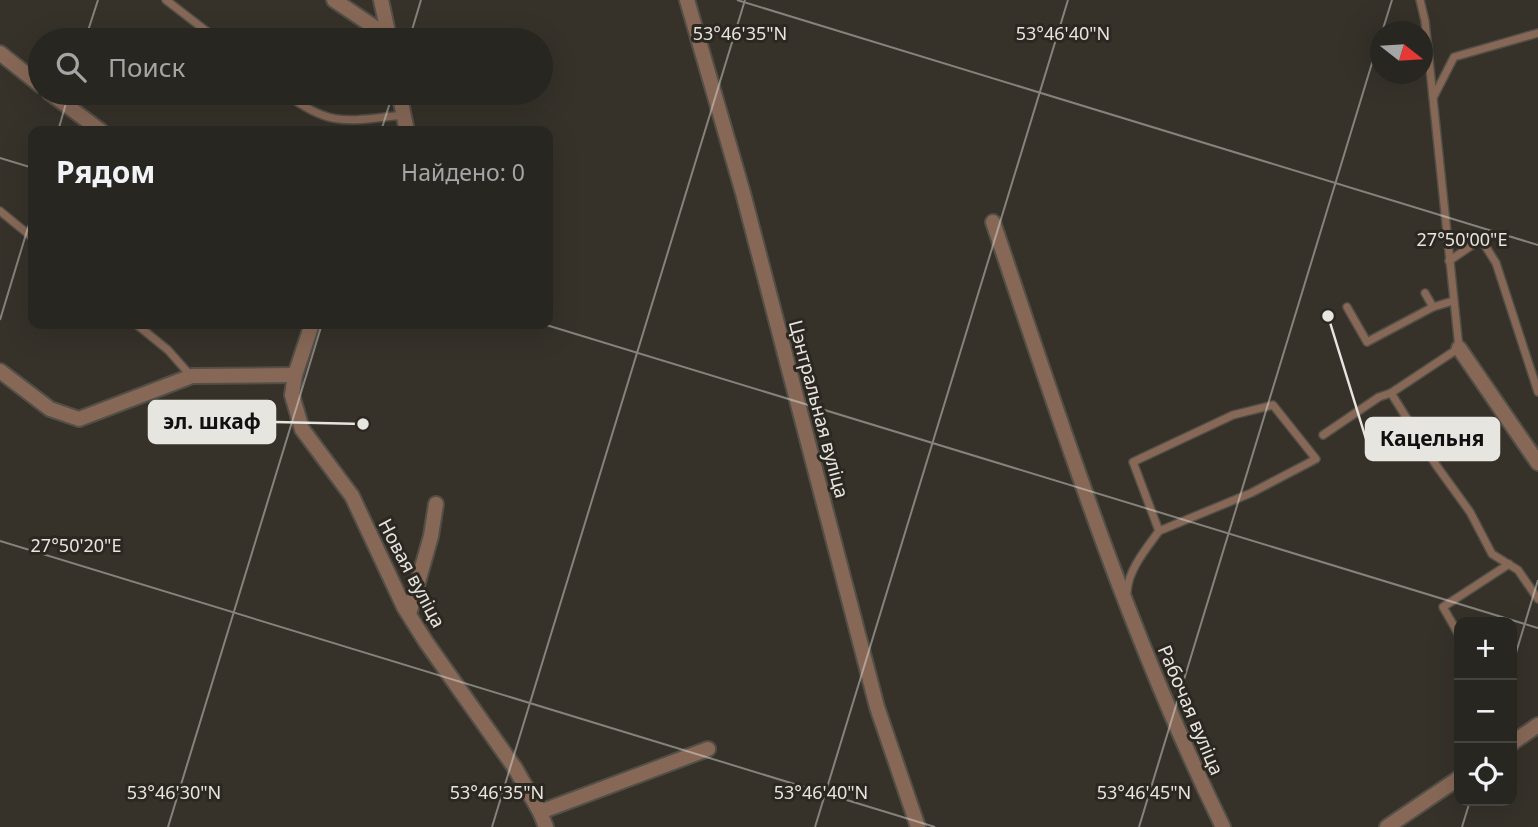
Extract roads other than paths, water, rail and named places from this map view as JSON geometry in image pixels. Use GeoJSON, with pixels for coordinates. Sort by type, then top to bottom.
{"type":"FeatureCollection","features":[{"type":"Feature","properties":{"kind":"street"},"geometry":{"type":"LineString","coordinates":[[334,0],[373,28]]}},
{"type":"Feature","properties":{"kind":"street"},"geometry":{"type":"LineString","coordinates":[[381,0],[387,28]]}},
{"type":"Feature","properties":{"kind":"street","name":"Цэнтральная вуліца"},"geometry":{"type":"LineString","coordinates":[[687,0],[743,193],[874,695],[918,827]]}},
{"type":"Feature","properties":{"kind":"street"},"geometry":{"type":"LineString","coordinates":[[0,53],[28,75]]}},
{"type":"Feature","properties":{"kind":"street"},"geometry":{"type":"LineString","coordinates":[[66,105],[94,126]]}},
{"type":"Feature","properties":{"kind":"street"},"geometry":{"type":"LineString","coordinates":[[402,105],[406,126]]}},
{"type":"Feature","properties":{"kind":"street","name":"Рабочая вуліца"},"geometry":{"type":"LineString","coordinates":[[993,222],[1052,398],[1127,607],[1171,715],[1223,827]]}},
{"type":"Feature","properties":{"kind":"street","name":"Новая вуліца"},"geometry":{"type":"LineString","coordinates":[[310,329],[295,375],[292,395],[302,429],[352,496],[409,614],[515,768],[546,827]]}},
{"type":"Feature","properties":{"kind":"street"},"geometry":{"type":"LineString","coordinates":[[1459,348],[1538,462]]}},
{"type":"Feature","properties":{"kind":"street"},"geometry":{"type":"LineString","coordinates":[[0,371],[50,409],[79,419],[192,376],[295,375]]}},
{"type":"Feature","properties":{"kind":"street"},"geometry":{"type":"LineString","coordinates":[[409,614],[431,536],[436,504]]}},
{"type":"Feature","properties":{"kind":"street"},"geometry":{"type":"LineString","coordinates":[[1517,740],[1538,725]]}},
{"type":"Feature","properties":{"kind":"street"},"geometry":{"type":"LineString","coordinates":[[540,812],[708,749]]}},
{"type":"Feature","properties":{"kind":"street"},"geometry":{"type":"LineString","coordinates":[[1387,827],[1454,781]]}},
{"type":"Feature","properties":{"kind":"lane"},"geometry":{"type":"LineString","coordinates":[[166,0],[202,28]]}},
{"type":"Feature","properties":{"kind":"lane"},"geometry":{"type":"LineString","coordinates":[[1323,435],[1459,348],[1425,21],[1420,0]]}},
{"type":"Feature","properties":{"kind":"lane"},"geometry":{"type":"LineString","coordinates":[[1433,96],[1454,57],[1538,33]]}},
{"type":"Feature","properties":{"kind":"lane"},"geometry":{"type":"LineString","coordinates":[[302,105],[329,119],[351,120],[404,115]]}},
{"type":"Feature","properties":{"kind":"lane"},"geometry":{"type":"LineString","coordinates":[[0,211],[28,235]]}},
{"type":"Feature","properties":{"kind":"lane"},"geometry":{"type":"LineString","coordinates":[[1449,261],[1481,239],[1496,263],[1538,392]]}},
{"type":"Feature","properties":{"kind":"lane"},"geometry":{"type":"LineString","coordinates":[[1425,293],[1433,307]]}},
{"type":"Feature","properties":{"kind":"lane"},"geometry":{"type":"LineString","coordinates":[[1347,307],[1367,342],[1433,307],[1453,301]]}},
{"type":"Feature","properties":{"kind":"lane"},"geometry":{"type":"LineString","coordinates":[[142,329],[168,350],[192,376]]}},
{"type":"Feature","properties":{"kind":"lane"},"geometry":{"type":"LineString","coordinates":[[1391,393],[1436,466],[1470,512],[1492,554],[1518,570],[1538,599]]}},
{"type":"Feature","properties":{"kind":"lane"},"geometry":{"type":"LineString","coordinates":[[1127,607],[1127,585],[1141,556],[1159,531],[1251,493],[1316,459],[1273,405],[1233,415],[1133,463],[1159,531]]}},
{"type":"Feature","properties":{"kind":"lane"},"geometry":{"type":"LineString","coordinates":[[1454,626],[1443,607],[1509,564]]}},
{"type":"Feature","properties":{"kind":"place","name":"Кацельня"},"geometry":{"type":"Point","coordinates":[1328,316]}},
{"type":"Feature","properties":{"kind":"place","name":"эл. шкаф"},"geometry":{"type":"Point","coordinates":[363,424]}}]}
